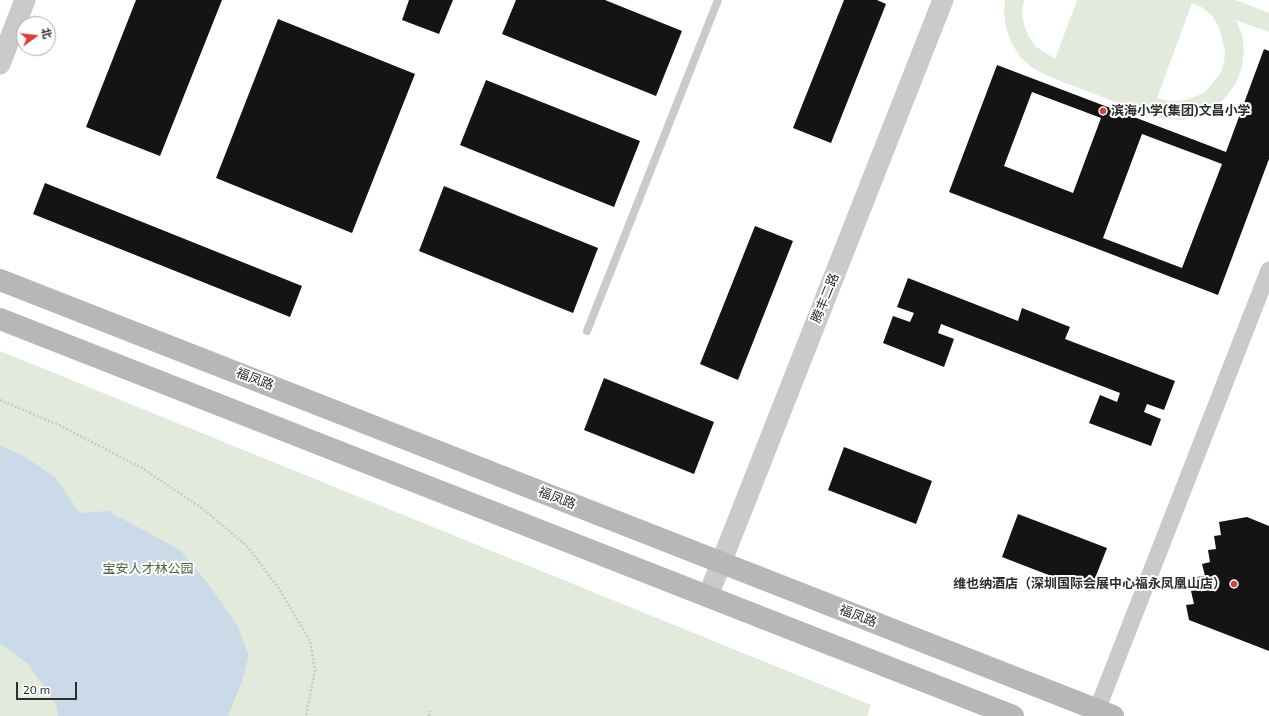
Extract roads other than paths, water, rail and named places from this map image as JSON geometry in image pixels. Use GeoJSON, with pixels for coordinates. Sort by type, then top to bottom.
{"type":"FeatureCollection","features":[{"type":"Feature","properties":{"kind":"main road","name":"福凤路"},"geometry":{"type":"LineString","coordinates":[[0,280],[1105,713]]}},
{"type":"Feature","properties":{"kind":"main road"},"geometry":{"type":"LineString","coordinates":[[0,319],[1013,716]]}},
{"type":"Feature","properties":{"kind":"street"},"geometry":{"type":"LineString","coordinates":[[0,64],[25,0]]}},
{"type":"Feature","properties":{"kind":"street","name":"腾丰二路"},"geometry":{"type":"LineString","coordinates":[[708,596],[943,0]]}},
{"type":"Feature","properties":{"kind":"street"},"geometry":{"type":"LineString","coordinates":[[1105,713],[1269,270]]}},
{"type":"Feature","properties":{"kind":"lane"},"geometry":{"type":"LineString","coordinates":[[587,331],[718,0]]}},
{"type":"Feature","properties":{"kind":"water"},"geometry":{"type":"Polygon","coordinates":[[[0,446],[22,455],[56,478],[80,513],[108,511],[180,550],[206,581],[237,625],[249,655],[242,681],[228,716],[58,716],[56,704],[28,664],[0,644],[0,446]]]}},
{"type":"Feature","properties":{"kind":"place","name":"滨海小学(集团)文昌小学"},"geometry":{"type":"Point","coordinates":[1103,111]}},
{"type":"Feature","properties":{"kind":"place","name":"维也纳酒店（深圳国际会展中心福永凤凰山店）"},"geometry":{"type":"Point","coordinates":[1234,584]}},
{"type":"Feature","properties":{"kind":"park label","name":"宝安人才林公园"},"geometry":{"type":"Point","coordinates":[148,569]}}]}
